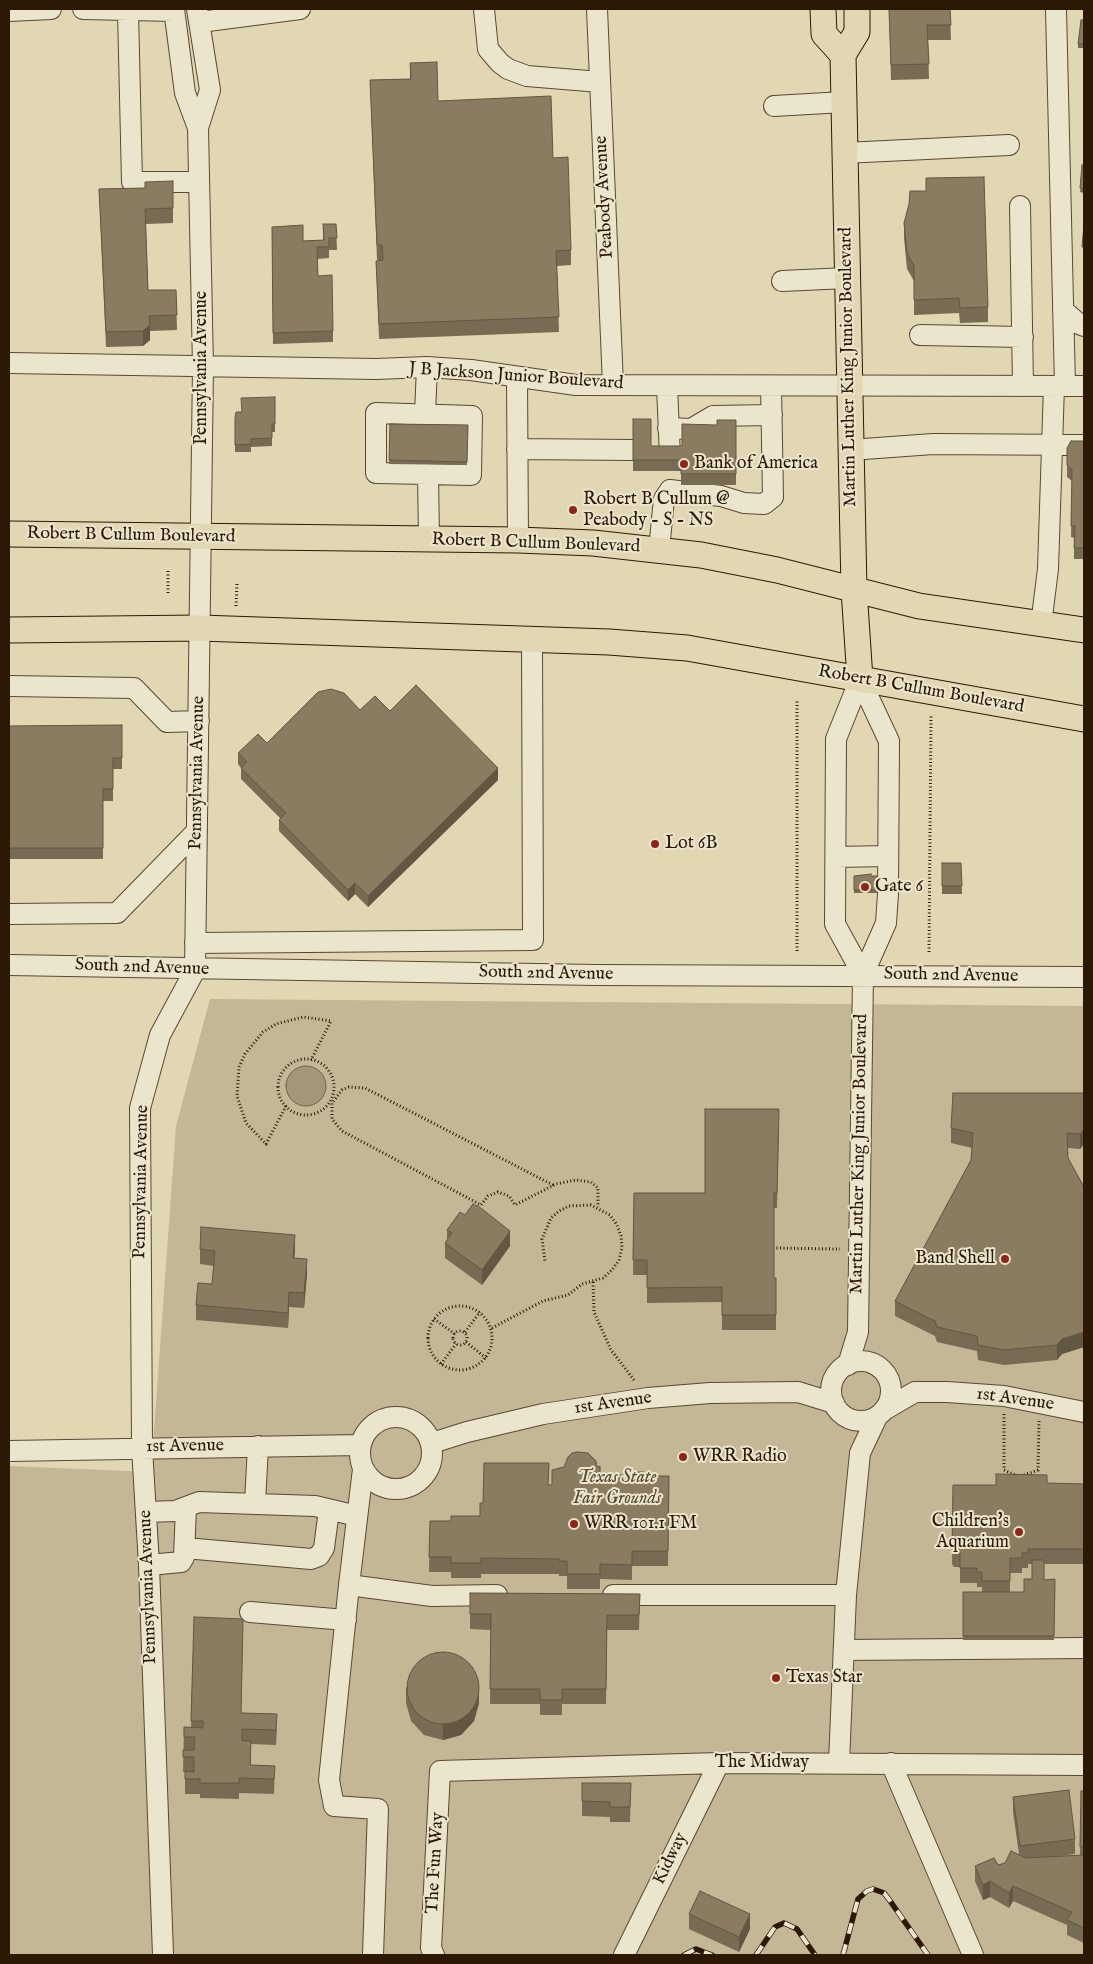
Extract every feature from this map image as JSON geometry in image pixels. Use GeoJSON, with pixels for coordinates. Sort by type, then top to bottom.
{"type":"FeatureCollection","features":[{"type":"Feature","properties":{"kind":"main road"},"geometry":{"type":"LineString","coordinates":[[823,9],[824,34],[843,56],[857,32],[857,9]]}},
{"type":"Feature","properties":{"kind":"main road","name":"Martin Luther King Junior Boulevard"},"geometry":{"type":"LineString","coordinates":[[843,56],[850,450],[854,590],[860,679]]}},
{"type":"Feature","properties":{"kind":"main road","name":"Robert B Cullum Boulevard"},"geometry":{"type":"LineString","coordinates":[[9,534],[201,538],[518,540],[593,543],[701,555],[778,570],[919,606],[1084,630]]}},
{"type":"Feature","properties":{"kind":"main road","name":"Robert B Cullum Boulevard"},"geometry":{"type":"LineString","coordinates":[[9,630],[200,628],[532,638],[687,648],[1084,719]]}},
{"type":"Feature","properties":{"kind":"street"},"geometry":{"type":"LineString","coordinates":[[9,11],[51,9]]}},
{"type":"Feature","properties":{"kind":"street"},"geometry":{"type":"LineString","coordinates":[[83,9],[128,11],[174,10]]}},
{"type":"Feature","properties":{"kind":"street"},"geometry":{"type":"LineString","coordinates":[[198,16],[300,9]]}},
{"type":"Feature","properties":{"kind":"street"},"geometry":{"type":"LineString","coordinates":[[484,9],[488,49],[508,69],[527,76],[600,82]]}},
{"type":"Feature","properties":{"kind":"street","name":"Peabody Avenue"},"geometry":{"type":"LineString","coordinates":[[597,9],[612,339],[612,385]]}},
{"type":"Feature","properties":{"kind":"street"},"geometry":{"type":"LineString","coordinates":[[1041,625],[1048,569],[1052,445],[1068,386],[1063,310],[1056,9]]}},
{"type":"Feature","properties":{"kind":"street","name":"Pennsylvania Avenue"},"geometry":{"type":"LineString","coordinates":[[174,10],[185,93],[198,128]]}},
{"type":"Feature","properties":{"kind":"street"},"geometry":{"type":"LineString","coordinates":[[128,11],[132,182],[199,182]]}},
{"type":"Feature","properties":{"kind":"street","name":"Pennsylvania Avenue"},"geometry":{"type":"LineString","coordinates":[[163,1951],[147,1512],[142,1448],[140,1108],[160,1035],[195,970],[203,367],[198,128],[210,90],[198,16]]}},
{"type":"Feature","properties":{"kind":"street"},"geometry":{"type":"LineString","coordinates":[[774,106],[844,102]]}},
{"type":"Feature","properties":{"kind":"street"},"geometry":{"type":"LineString","coordinates":[[844,153],[1009,145]]}},
{"type":"Feature","properties":{"kind":"street"},"geometry":{"type":"LineString","coordinates":[[1020,206],[1024,337],[1023,386]]}},
{"type":"Feature","properties":{"kind":"street"},"geometry":{"type":"LineString","coordinates":[[782,281],[847,278]]}},
{"type":"Feature","properties":{"kind":"street"},"geometry":{"type":"LineString","coordinates":[[1063,310],[1084,326]]}},
{"type":"Feature","properties":{"kind":"street"},"geometry":{"type":"LineString","coordinates":[[920,335],[1024,337]]}},
{"type":"Feature","properties":{"kind":"street","name":"J B Jackson Junior Boulevard"},"geometry":{"type":"LineString","coordinates":[[9,363],[376,369],[427,367],[471,370],[576,385],[1068,386]]}},
{"type":"Feature","properties":{"kind":"street"},"geometry":{"type":"LineString","coordinates":[[425,414],[427,367]]}},
{"type":"Feature","properties":{"kind":"street"},"geometry":{"type":"LineString","coordinates":[[517,377],[518,540]]}},
{"type":"Feature","properties":{"kind":"street"},"geometry":{"type":"LineString","coordinates":[[659,550],[664,499],[660,462],[668,428],[667,386]]}},
{"type":"Feature","properties":{"kind":"street"},"geometry":{"type":"LineString","coordinates":[[517,449],[660,462],[721,496],[744,504],[764,504],[773,497],[772,386]]}},
{"type":"Feature","properties":{"kind":"street"},"geometry":{"type":"LineString","coordinates":[[376,413],[472,416],[471,475],[428,474],[376,473],[376,413]]}},
{"type":"Feature","properties":{"kind":"street"},"geometry":{"type":"LineString","coordinates":[[668,428],[691,429],[713,416],[772,415]]}},
{"type":"Feature","properties":{"kind":"street"},"geometry":{"type":"LineString","coordinates":[[850,450],[933,444],[1084,446]]}},
{"type":"Feature","properties":{"kind":"street"},"geometry":{"type":"LineString","coordinates":[[428,474],[429,539]]}},
{"type":"Feature","properties":{"kind":"street"},"geometry":{"type":"LineString","coordinates":[[195,943],[533,940],[532,638]]}},
{"type":"Feature","properties":{"kind":"street","name":"Martin Luther King Junior Boulevard"},"geometry":{"type":"LineString","coordinates":[[858,1332],[857,1249],[863,976],[886,924],[889,741],[860,679]]}},
{"type":"Feature","properties":{"kind":"street","name":"Martin Luther King Junior Boulevard"},"geometry":{"type":"LineString","coordinates":[[860,679],[836,739],[835,924],[863,976]]}},
{"type":"Feature","properties":{"kind":"street"},"geometry":{"type":"LineString","coordinates":[[9,686],[134,688],[167,722],[198,721]]}},
{"type":"Feature","properties":{"kind":"street"},"geometry":{"type":"LineString","coordinates":[[9,914],[118,912],[197,831]]}},
{"type":"Feature","properties":{"kind":"street"},"geometry":{"type":"LineString","coordinates":[[836,857],[888,856]]}},
{"type":"Feature","properties":{"kind":"street","name":"South 2nd Avenue"},"geometry":{"type":"LineString","coordinates":[[9,965],[195,970],[595,975],[1084,978]]}},
{"type":"Feature","properties":{"kind":"street"},"geometry":{"type":"LineString","coordinates":[[842,1370],[861,1361],[882,1370],[915,1392],[881,1414],[857,1421],[847,1418],[839,1412],[831,1393],[832,1382],[842,1370],[858,1332]]}},
{"type":"Feature","properties":{"kind":"street"},"geometry":{"type":"LineString","coordinates":[[839,1763],[846,1595],[860,1453],[890,1401],[892,1391],[882,1370],[858,1332]]}},
{"type":"Feature","properties":{"kind":"street","name":"1st Avenue"},"geometry":{"type":"LineString","coordinates":[[798,1392],[842,1370]]}},
{"type":"Feature","properties":{"kind":"street","name":"1st Avenue"},"geometry":{"type":"LineString","coordinates":[[432,1443],[467,1432],[543,1414],[648,1398],[710,1393],[798,1392],[834,1403]]}},
{"type":"Feature","properties":{"kind":"street","name":"1st Avenue"},"geometry":{"type":"LineString","coordinates":[[915,1392],[1004,1396],[1084,1412]]}},
{"type":"Feature","properties":{"kind":"street"},"geometry":{"type":"LineString","coordinates":[[395,1416],[407,1418],[418,1424],[427,1433],[432,1443],[433,1455],[430,1467],[424,1478],[409,1487],[391,1490],[380,1486],[370,1479],[363,1469],[360,1445],[365,1434],[373,1425],[384,1419],[395,1416]]}},
{"type":"Feature","properties":{"kind":"street"},"geometry":{"type":"LineString","coordinates":[[847,1418],[860,1453]]}},
{"type":"Feature","properties":{"kind":"street","name":"1st Avenue"},"geometry":{"type":"LineString","coordinates":[[9,1451],[360,1445]]}},
{"type":"Feature","properties":{"kind":"street"},"geometry":{"type":"LineString","coordinates":[[255,1503],[258,1446]]}},
{"type":"Feature","properties":{"kind":"street"},"geometry":{"type":"LineString","coordinates":[[363,1469],[329,1780],[334,1806],[378,1809],[373,1955]]}},
{"type":"Feature","properties":{"kind":"street"},"geometry":{"type":"LineString","coordinates":[[147,1512],[175,1511],[199,1502],[255,1503],[315,1506],[357,1516]]}},
{"type":"Feature","properties":{"kind":"street"},"geometry":{"type":"LineString","coordinates":[[149,1565],[180,1562],[184,1557],[186,1507]]}},
{"type":"Feature","properties":{"kind":"street"},"geometry":{"type":"LineString","coordinates":[[185,1548],[311,1558],[319,1556],[324,1548],[329,1510]]}},
{"type":"Feature","properties":{"kind":"street"},"geometry":{"type":"LineString","coordinates":[[349,1585],[432,1596],[511,1595]]}},
{"type":"Feature","properties":{"kind":"street"},"geometry":{"type":"LineString","coordinates":[[590,1595],[846,1595]]}},
{"type":"Feature","properties":{"kind":"street"},"geometry":{"type":"LineString","coordinates":[[250,1612],[346,1620]]}},
{"type":"Feature","properties":{"kind":"street"},"geometry":{"type":"LineString","coordinates":[[844,1650],[1084,1648]]}},
{"type":"Feature","properties":{"kind":"street","name":"The Midway"},"geometry":{"type":"LineString","coordinates":[[440,1771],[719,1763],[1084,1765]]}},
{"type":"Feature","properties":{"kind":"street","name":"Kidway"},"geometry":{"type":"LineString","coordinates":[[624,1955],[719,1763]]}},
{"type":"Feature","properties":{"kind":"street"},"geometry":{"type":"LineString","coordinates":[[891,1763],[973,1955]]}},
{"type":"Feature","properties":{"kind":"street","name":"The Fun Way"},"geometry":{"type":"LineString","coordinates":[[434,1955],[431,1948],[440,1771]]}},
{"type":"Feature","properties":{"kind":"path"},"geometry":{"type":"LineString","coordinates":[[168,570],[168,593]]}},
{"type":"Feature","properties":{"kind":"path"},"geometry":{"type":"LineString","coordinates":[[236,606],[237,584]]}},
{"type":"Feature","properties":{"kind":"path"},"geometry":{"type":"LineString","coordinates":[[797,699],[797,951]]}},
{"type":"Feature","properties":{"kind":"path"},"geometry":{"type":"LineString","coordinates":[[929,952],[931,715]]}},
{"type":"Feature","properties":{"kind":"path"},"geometry":{"type":"LineString","coordinates":[[286,1106],[266,1144],[246,1123],[239,1103],[237,1081],[245,1054],[263,1032],[276,1024],[303,1017],[331,1021],[311,1060]]}},
{"type":"Feature","properties":{"kind":"path"},"geometry":{"type":"LineString","coordinates":[[553,1185],[365,1088],[349,1087],[342,1090],[332,1099],[325,1107],[309,1114],[300,1114],[286,1106],[280,1097],[278,1088],[282,1071],[297,1060],[311,1060],[323,1065],[328,1070],[334,1085],[332,1099],[331,1111],[332,1119],[342,1132],[481,1205],[488,1196],[498,1192],[509,1196],[515,1205],[553,1185],[576,1180],[591,1182],[598,1188],[598,1207]]}},
{"type":"Feature","properties":{"kind":"path"},"geometry":{"type":"LineString","coordinates":[[492,1328],[543,1302],[568,1294],[582,1284],[593,1282],[612,1270],[619,1260],[622,1248],[621,1236],[617,1225],[610,1215],[598,1207],[580,1204],[569,1206],[551,1218],[542,1239],[545,1261]]}},
{"type":"Feature","properties":{"kind":"path"},"geometry":{"type":"LineString","coordinates":[[773,1248],[857,1249]]}},
{"type":"Feature","properties":{"kind":"path"},"geometry":{"type":"LineString","coordinates":[[593,1282],[594,1312],[611,1350],[648,1398]]}},
{"type":"Feature","properties":{"kind":"path"},"geometry":{"type":"LineString","coordinates":[[466,1306],[480,1312],[492,1328],[491,1349],[486,1358],[470,1369],[460,1371],[441,1364],[429,1348],[428,1338],[434,1318],[451,1307],[466,1306]]}},
{"type":"Feature","properties":{"kind":"path"},"geometry":{"type":"LineString","coordinates":[[465,1332],[480,1312]]}},
{"type":"Feature","properties":{"kind":"path"},"geometry":{"type":"LineString","coordinates":[[434,1318],[455,1334]]}},
{"type":"Feature","properties":{"kind":"path"},"geometry":{"type":"LineString","coordinates":[[456,1344],[453,1342],[456,1331],[465,1332]]}},
{"type":"Feature","properties":{"kind":"path"},"geometry":{"type":"LineString","coordinates":[[465,1332],[467,1334],[466,1342]]}},
{"type":"Feature","properties":{"kind":"path"},"geometry":{"type":"LineString","coordinates":[[466,1342],[486,1358]]}},
{"type":"Feature","properties":{"kind":"path"},"geometry":{"type":"LineString","coordinates":[[456,1344],[458,1346],[466,1342]]}},
{"type":"Feature","properties":{"kind":"path"},"geometry":{"type":"LineString","coordinates":[[441,1364],[456,1344]]}},
{"type":"Feature","properties":{"kind":"path"},"geometry":{"type":"LineString","coordinates":[[1004,1396],[1004,1470],[1021,1477],[1038,1470]]}},
{"type":"Feature","properties":{"kind":"path"},"geometry":{"type":"LineString","coordinates":[[1040,1402],[1038,1470],[1044,1478]]}},
{"type":"Feature","properties":{"kind":"path"},"geometry":{"type":"LineString","coordinates":[[1020,1482],[1021,1477]]}},
{"type":"Feature","properties":{"kind":"green space","name":"Texas State Fair Grounds"},"geometry":{"type":"Polygon","coordinates":[[[210,999],[1084,1006],[1084,1955],[9,1955],[9,1466],[151,1472],[176,1126],[210,999]]]}},
{"type":"Feature","properties":{"kind":"shaded area"},"geometry":{"type":"Polygon","coordinates":[[[310,1066],[317,1069],[323,1075],[326,1086],[325,1094],[317,1103],[310,1106],[302,1106],[295,1103],[287,1094],[286,1082],[289,1075],[298,1067],[310,1066]]]}},
{"type":"Feature","properties":{"kind":"building"},"geometry":{"type":"Polygon","coordinates":[[[889,9],[950,9],[951,25],[927,25],[929,64],[891,65],[889,9]]]}},
{"type":"Feature","properties":{"kind":"building"},"geometry":{"type":"Polygon","coordinates":[[[1081,20],[1084,20],[1084,44],[1078,44],[1081,20]]]}},
{"type":"Feature","properties":{"kind":"building"},"geometry":{"type":"Polygon","coordinates":[[[437,62],[438,101],[551,96],[553,158],[568,157],[571,250],[556,251],[559,317],[379,324],[376,261],[383,260],[382,245],[377,245],[370,80],[411,79],[410,63],[437,62]]]}},
{"type":"Feature","properties":{"kind":"building"},"geometry":{"type":"Polygon","coordinates":[[[1082,165],[1084,165],[1084,189],[1080,188],[1082,165]]]}},
{"type":"Feature","properties":{"kind":"building"},"geometry":{"type":"Polygon","coordinates":[[[984,177],[988,307],[960,308],[959,298],[914,300],[914,266],[907,253],[904,223],[910,191],[926,191],[926,178],[984,177]]]}},
{"type":"Feature","properties":{"kind":"building"},"geometry":{"type":"Polygon","coordinates":[[[173,181],[173,208],[145,209],[148,290],[176,290],[177,315],[149,316],[150,325],[143,331],[106,332],[99,189],[145,188],[145,182],[173,181]]]}},
{"type":"Feature","properties":{"kind":"building"},"geometry":{"type":"Polygon","coordinates":[[[323,224],[336,224],[337,238],[329,238],[329,247],[317,247],[318,276],[332,275],[333,331],[273,333],[272,227],[303,225],[303,241],[324,240],[323,224]]]}},
{"type":"Feature","properties":{"kind":"building"},"geometry":{"type":"Polygon","coordinates":[[[1084,224],[1084,247],[1082,247],[1084,224]]]}},
{"type":"Feature","properties":{"kind":"building"},"geometry":{"type":"Polygon","coordinates":[[[275,397],[275,424],[272,424],[272,438],[251,439],[251,444],[235,445],[235,418],[236,412],[242,412],[241,398],[275,397]]]}},
{"type":"Feature","properties":{"kind":"building","name":"Bank of America"},"geometry":{"type":"Polygon","coordinates":[[[633,419],[651,419],[651,446],[682,446],[682,424],[717,425],[717,420],[736,420],[736,474],[681,474],[681,460],[633,460],[633,419]]]}},
{"type":"Feature","properties":{"kind":"building"},"geometry":{"type":"Polygon","coordinates":[[[390,424],[468,425],[467,462],[389,460],[390,424]]]}},
{"type":"Feature","properties":{"kind":"building"},"geometry":{"type":"Polygon","coordinates":[[[1071,441],[1084,441],[1084,548],[1074,548],[1075,526],[1071,526],[1072,470],[1067,465],[1067,448],[1071,441]]]}},
{"type":"Feature","properties":{"kind":"building"},"geometry":{"type":"Polygon","coordinates":[[[416,685],[498,768],[368,896],[355,883],[348,890],[279,820],[286,813],[241,768],[247,762],[238,753],[258,734],[267,743],[318,692],[331,689],[344,693],[360,710],[375,696],[390,711],[416,685]]]}},
{"type":"Feature","properties":{"kind":"building"},"geometry":{"type":"Polygon","coordinates":[[[122,725],[122,758],[113,758],[113,789],[103,789],[103,848],[9,848],[9,726],[122,725]]]}},
{"type":"Feature","properties":{"kind":"building"},"geometry":{"type":"Polygon","coordinates":[[[942,863],[961,863],[962,886],[942,886],[942,863]]]}},
{"type":"Feature","properties":{"kind":"building","name":"Gate 6"},"geometry":{"type":"Polygon","coordinates":[[[871,874],[871,876],[877,876],[877,890],[854,890],[854,876],[871,874]]]}},
{"type":"Feature","properties":{"kind":"building","name":"Band Shell"},"geometry":{"type":"Polygon","coordinates":[[[953,1093],[1084,1093],[1084,1129],[1080,1134],[1067,1133],[1068,1158],[1084,1187],[1084,1332],[1062,1339],[1057,1345],[1004,1350],[978,1345],[977,1336],[937,1327],[935,1321],[895,1301],[971,1160],[973,1133],[951,1128],[953,1093]]]}},
{"type":"Feature","properties":{"kind":"building"},"geometry":{"type":"Polygon","coordinates":[[[705,1109],[779,1109],[777,1193],[774,1193],[776,1315],[722,1315],[722,1287],[647,1288],[647,1260],[633,1260],[634,1193],[705,1193],[705,1109]]]}},
{"type":"Feature","properties":{"kind":"building"},"geometry":{"type":"Polygon","coordinates":[[[473,1204],[477,1205],[510,1231],[482,1270],[445,1243],[452,1233],[447,1230],[460,1212],[465,1215],[473,1204]]]}},
{"type":"Feature","properties":{"kind":"building"},"geometry":{"type":"Polygon","coordinates":[[[201,1227],[295,1235],[293,1258],[307,1259],[304,1293],[289,1292],[288,1313],[196,1305],[198,1283],[212,1284],[215,1251],[200,1249],[201,1227]]]}},
{"type":"Feature","properties":{"kind":"building","name":"WRR 101.1 FM"},"geometry":{"type":"Polygon","coordinates":[[[572,1453],[588,1453],[596,1461],[597,1467],[600,1466],[600,1475],[627,1475],[627,1472],[644,1472],[644,1476],[669,1476],[668,1551],[632,1551],[632,1565],[600,1564],[600,1574],[567,1574],[567,1561],[559,1561],[560,1559],[481,1558],[481,1563],[451,1563],[451,1557],[429,1557],[430,1521],[451,1521],[451,1516],[480,1516],[480,1503],[483,1503],[484,1463],[549,1463],[548,1485],[552,1485],[552,1470],[564,1467],[568,1457],[572,1453]]]}},
{"type":"Feature","properties":{"kind":"building","name":"Children's Aquarium"},"geometry":{"type":"Polygon","coordinates":[[[996,1474],[1047,1475],[1047,1483],[1084,1484],[1084,1549],[1028,1549],[1028,1553],[1022,1553],[1022,1558],[1010,1558],[1010,1581],[982,1581],[982,1572],[977,1572],[977,1568],[960,1568],[960,1552],[954,1552],[952,1549],[953,1485],[996,1485],[996,1474]]]}},
{"type":"Feature","properties":{"kind":"building"},"geometry":{"type":"Polygon","coordinates":[[[1032,1560],[1044,1560],[1044,1580],[1055,1579],[1054,1636],[963,1636],[963,1592],[1024,1592],[1024,1579],[1032,1579],[1032,1560]]]}},
{"type":"Feature","properties":{"kind":"building"},"geometry":{"type":"Polygon","coordinates":[[[470,1593],[640,1594],[639,1615],[607,1615],[606,1689],[562,1689],[562,1700],[540,1700],[540,1689],[490,1689],[491,1614],[470,1614],[470,1593]]]}},
{"type":"Feature","properties":{"kind":"building"},"geometry":{"type":"Polygon","coordinates":[[[194,1617],[243,1619],[241,1713],[277,1714],[276,1730],[242,1729],[242,1741],[251,1741],[250,1765],[275,1766],[274,1779],[239,1778],[239,1783],[200,1783],[200,1779],[185,1779],[185,1771],[194,1772],[194,1757],[183,1757],[183,1750],[194,1750],[195,1737],[184,1737],[184,1727],[203,1728],[203,1721],[191,1721],[194,1617]]]}},
{"type":"Feature","properties":{"kind":"building"},"geometry":{"type":"Polygon","coordinates":[[[443,1652],[463,1658],[473,1668],[479,1688],[473,1708],[463,1718],[443,1724],[423,1718],[413,1708],[407,1688],[413,1668],[423,1658],[443,1652]]]}},
{"type":"Feature","properties":{"kind":"building"},"geometry":{"type":"Polygon","coordinates":[[[582,1783],[631,1783],[630,1807],[610,1807],[610,1802],[582,1801],[582,1783]]]}},
{"type":"Feature","properties":{"kind":"building"},"geometry":{"type":"Polygon","coordinates":[[[1069,1790],[1075,1839],[1020,1846],[1013,1797],[1069,1790]]]}},
{"type":"Feature","properties":{"kind":"building"},"geometry":{"type":"Polygon","coordinates":[[[1081,1791],[1084,1791],[1084,1847],[1080,1847],[1081,1791]]]}},
{"type":"Feature","properties":{"kind":"building"},"geometry":{"type":"Polygon","coordinates":[[[1011,1851],[1026,1858],[1084,1855],[1084,1928],[1067,1920],[1072,1912],[1013,1886],[1009,1893],[990,1881],[983,1885],[975,1866],[994,1858],[998,1865],[1005,1863],[1011,1851]]]}},
{"type":"Feature","properties":{"kind":"building"},"geometry":{"type":"Polygon","coordinates":[[[700,1891],[750,1914],[739,1937],[689,1914],[700,1891]]]}},
{"type":"Feature","properties":{"kind":"railway"},"geometry":{"type":"LineString","coordinates":[[843,1955],[858,1899],[867,1891],[873,1889],[884,1893],[928,1955]]}},
{"type":"Feature","properties":{"kind":"railway"},"geometry":{"type":"LineString","coordinates":[[756,1955],[775,1927],[784,1923],[797,1929],[815,1955]]}},
{"type":"Feature","properties":{"kind":"railway"},"geometry":{"type":"LineString","coordinates":[[684,1955],[696,1949],[712,1955]]}},
{"type":"Feature","properties":{"kind":"place","name":"Bank of America"},"geometry":{"type":"Point","coordinates":[684,464]}},
{"type":"Feature","properties":{"kind":"place","name":"Robert B Cullum @ Peabody - S - NS"},"geometry":{"type":"Point","coordinates":[573,510]}},
{"type":"Feature","properties":{"kind":"place","name":"Lot 6B"},"geometry":{"type":"Point","coordinates":[655,844]}},
{"type":"Feature","properties":{"kind":"place","name":"Gate 6"},"geometry":{"type":"Point","coordinates":[865,887]}},
{"type":"Feature","properties":{"kind":"place","name":"Band Shell"},"geometry":{"type":"Point","coordinates":[1005,1259]}},
{"type":"Feature","properties":{"kind":"place","name":"WRR Radio"},"geometry":{"type":"Point","coordinates":[683,1457]}},
{"type":"Feature","properties":{"kind":"place","name":"WRR 101.1 FM"},"geometry":{"type":"Point","coordinates":[574,1524]}},
{"type":"Feature","properties":{"kind":"place","name":"Children's Aquarium"},"geometry":{"type":"Point","coordinates":[1019,1532]}},
{"type":"Feature","properties":{"kind":"place","name":"Texas Star"},"geometry":{"type":"Point","coordinates":[776,1678]}}]}
